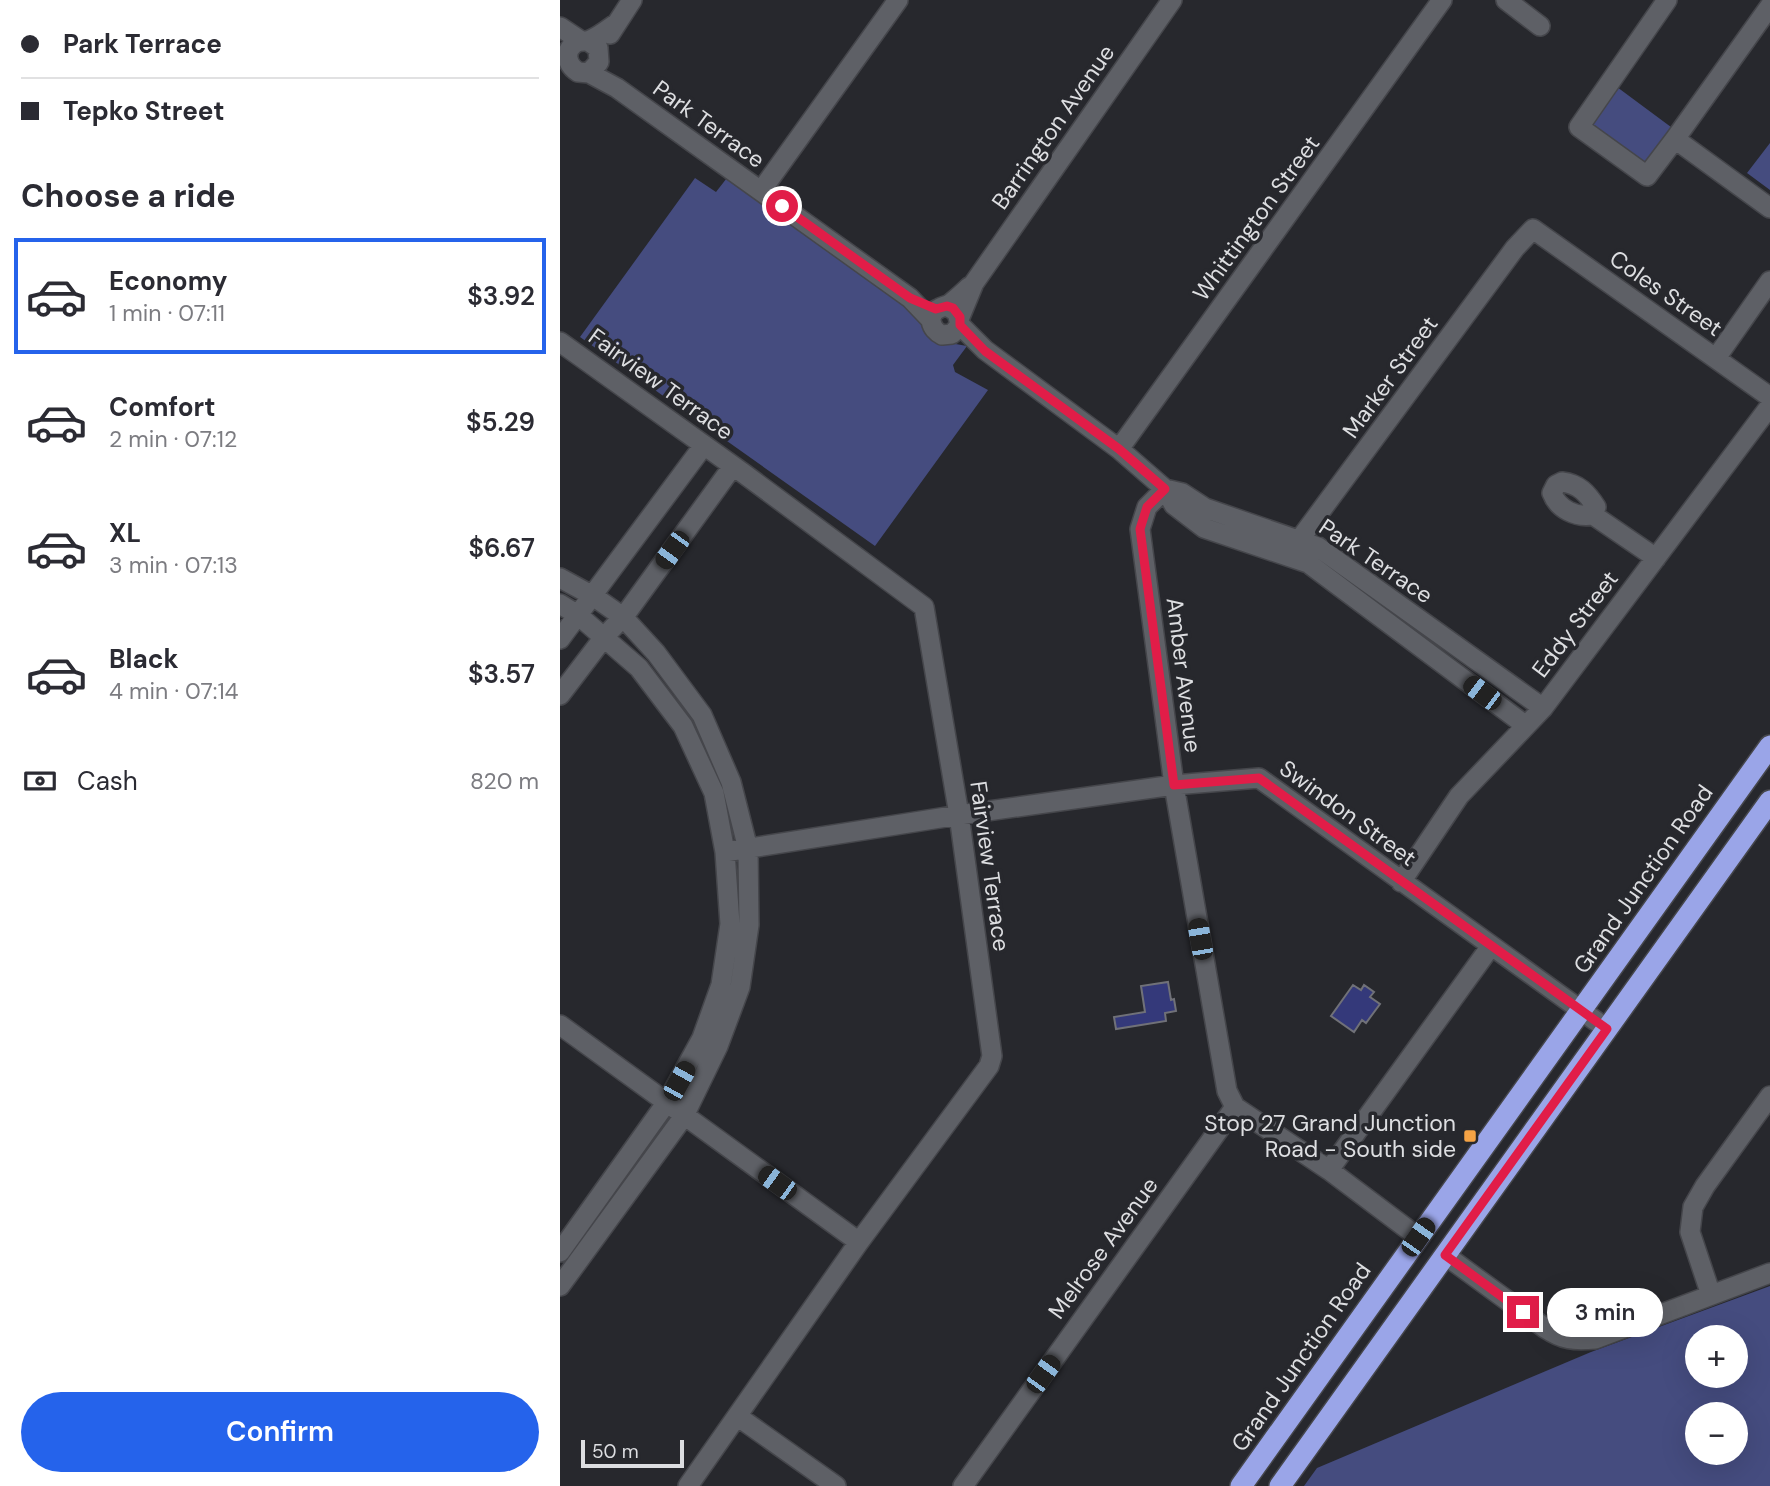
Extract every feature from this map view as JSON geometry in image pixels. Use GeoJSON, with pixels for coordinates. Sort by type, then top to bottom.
{"type":"FeatureCollection","features":[{"type":"Feature","properties":{"kind":"highway","name":"Grand Junction Road"},"geometry":{"type":"LineString","coordinates":[[1241,1486],[1770,746]]}},
{"type":"Feature","properties":{"kind":"highway"},"geometry":{"type":"LineString","coordinates":[[1280,1486],[1770,801]]}},
{"type":"Feature","properties":{"kind":"street"},"geometry":{"type":"LineString","coordinates":[[576,53],[614,25],[632,0]]}},
{"type":"Feature","properties":{"kind":"street"},"geometry":{"type":"LineString","coordinates":[[761,191],[898,0]]}},
{"type":"Feature","properties":{"kind":"street","name":"Barrington Avenue"},"geometry":{"type":"LineString","coordinates":[[948,319],[1172,0]]}},
{"type":"Feature","properties":{"kind":"street","name":"Whittington Street"},"geometry":{"type":"LineString","coordinates":[[1119,449],[1438,7],[1450,0]]}},
{"type":"Feature","properties":{"kind":"street"},"geometry":{"type":"LineString","coordinates":[[1506,0],[1540,26]]}},
{"type":"Feature","properties":{"kind":"street"},"geometry":{"type":"LineString","coordinates":[[1667,0],[1579,127],[1647,176],[1770,6]]}},
{"type":"Feature","properties":{"kind":"street","name":"Park Terrace"},"geometry":{"type":"LineString","coordinates":[[576,53],[617,88],[910,298],[948,319],[985,351],[1119,449],[1165,489],[1174,505],[1204,528],[1296,548],[1318,547],[1543,708]]}},
{"type":"Feature","properties":{"kind":"street"},"geometry":{"type":"LineString","coordinates":[[1675,139],[1770,208]]}},
{"type":"Feature","properties":{"kind":"street","name":"Coles Street"},"geometry":{"type":"LineString","coordinates":[[1533,229],[1770,397]]}},
{"type":"Feature","properties":{"kind":"street","name":"Marker Street"},"geometry":{"type":"LineString","coordinates":[[1296,548],[1515,248],[1533,229]]}},
{"type":"Feature","properties":{"kind":"street"},"geometry":{"type":"LineString","coordinates":[[1716,358],[1770,281]]}},
{"type":"Feature","properties":{"kind":"street","name":"Fairview Terrace"},"geometry":{"type":"LineString","coordinates":[[560,342],[924,607],[959,815],[992,1056],[989,1066],[859,1242],[688,1486]]}},
{"type":"Feature","properties":{"kind":"street","name":"Eddy Street"},"geometry":{"type":"LineString","coordinates":[[1401,882],[1459,796],[1543,708],[1770,406]]}},
{"type":"Feature","properties":{"kind":"street"},"geometry":{"type":"LineString","coordinates":[[560,639],[704,445]]}},
{"type":"Feature","properties":{"kind":"street"},"geometry":{"type":"LineString","coordinates":[[560,695],[623,617],[733,466]]}},
{"type":"Feature","properties":{"kind":"street","name":"Amber Avenue"},"geometry":{"type":"LineString","coordinates":[[1165,489],[1147,507],[1140,529],[1174,785],[1227,1091],[1235,1107]]}},
{"type":"Feature","properties":{"kind":"street"},"geometry":{"type":"LineString","coordinates":[[1593,515],[1656,558]]}},
{"type":"Feature","properties":{"kind":"street","name":"Park Terrace"},"geometry":{"type":"LineString","coordinates":[[1296,548],[1308,563],[1525,726]]}},
{"type":"Feature","properties":{"kind":"street"},"geometry":{"type":"LineString","coordinates":[[560,578],[623,617],[656,653],[702,715],[731,782],[748,849],[749,925],[740,988],[718,1046],[684,1116],[560,1286]]}},
{"type":"Feature","properties":{"kind":"street"},"geometry":{"type":"LineString","coordinates":[[560,604],[605,636],[639,668],[683,726],[714,793],[725,852],[730,924],[721,985],[702,1038],[667,1102],[560,1252]]}},
{"type":"Feature","properties":{"kind":"street","name":"Swindon Street"},"geometry":{"type":"LineString","coordinates":[[725,852],[1174,785],[1259,778],[1607,1029]]}},
{"type":"Feature","properties":{"kind":"street"},"geometry":{"type":"LineString","coordinates":[[1329,1170],[1491,946]]}},
{"type":"Feature","properties":{"kind":"street"},"geometry":{"type":"LineString","coordinates":[[560,1025],[859,1242]]}},
{"type":"Feature","properties":{"kind":"street"},"geometry":{"type":"LineString","coordinates":[[1711,1295],[1690,1232],[1693,1207],[1705,1186],[1770,1096]]}},
{"type":"Feature","properties":{"kind":"street"},"geometry":{"type":"LineString","coordinates":[[1235,1107],[1329,1170],[1418,1237]]}},
{"type":"Feature","properties":{"kind":"street","name":"Melrose Avenue"},"geometry":{"type":"LineString","coordinates":[[963,1486],[1235,1107]]}},
{"type":"Feature","properties":{"kind":"street"},"geometry":{"type":"LineString","coordinates":[[1445,1255],[1559,1338],[1574,1341],[1595,1339],[1770,1273]]}},
{"type":"Feature","properties":{"kind":"street"},"geometry":{"type":"LineString","coordinates":[[737,1416],[836,1486]]}},
{"type":"Feature","properties":{"kind":"shaded area"},"geometry":{"type":"Polygon","coordinates":[[[1617,87],[1675,130],[1646,170],[1588,128],[1617,87]]]}},
{"type":"Feature","properties":{"kind":"shaded area"},"geometry":{"type":"Polygon","coordinates":[[[1770,143],[1770,190],[1747,173],[1770,143]]]}},
{"type":"Feature","properties":{"kind":"shaded area"},"geometry":{"type":"Polygon","coordinates":[[[730,174],[912,305],[944,342],[967,346],[953,365],[955,372],[988,390],[875,546],[580,337],[695,178],[716,192],[730,174]]]}},
{"type":"Feature","properties":{"kind":"shaded area"},"geometry":{"type":"Polygon","coordinates":[[[1770,1286],[1770,1486],[1304,1486],[1317,1468],[1591,1352],[1770,1286]]]}},
{"type":"Feature","properties":{"kind":"building"},"geometry":{"type":"Polygon","coordinates":[[[1168,982],[1176,1011],[1165,1013],[1166,1021],[1116,1029],[1114,1017],[1145,1012],[1141,986],[1168,982]]]}},
{"type":"Feature","properties":{"kind":"building"},"geometry":{"type":"Polygon","coordinates":[[[1353,985],[1361,990],[1364,985],[1374,992],[1370,997],[1380,1004],[1366,1023],[1362,1020],[1354,1032],[1331,1016],[1353,985]]]}},
{"type":"Feature","properties":{"kind":"place","name":"Stop 27 Grand Junction Road - South side"},"geometry":{"type":"Point","coordinates":[1470,1136]}},
{"type":"Feature","properties":{"kind":"route"},"geometry":{"type":"LineString","coordinates":[[782,206],[910,298],[936,309],[947,306],[953,308],[960,317],[960,325],[985,351],[1119,449],[1165,489],[1147,507],[1140,529],[1174,785],[1259,778],[1607,1029],[1445,1255],[1523,1312]]}}]}
